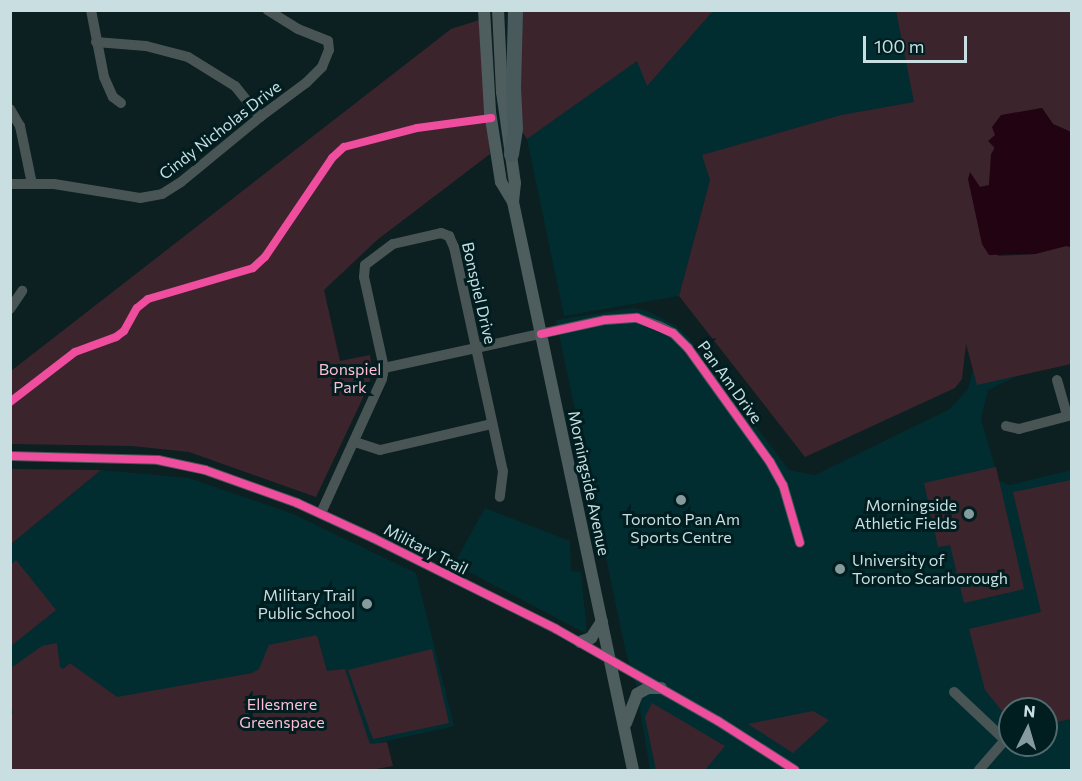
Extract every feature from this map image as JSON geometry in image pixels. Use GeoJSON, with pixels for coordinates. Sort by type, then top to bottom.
{"type":"FeatureCollection","features":[{"type":"Feature","properties":{"kind":"highway"},"geometry":{"type":"LineString","coordinates":[[511,154],[515,128],[513,87],[515,10]]}},
{"type":"Feature","properties":{"kind":"main road","name":"Morningside Avenue"},"geometry":{"type":"LineString","coordinates":[[484,10],[490,112],[501,182],[513,202]]}},
{"type":"Feature","properties":{"kind":"main road","name":"Morningside Avenue"},"geometry":{"type":"LineString","coordinates":[[498,10],[502,92],[515,183],[513,202],[612,661],[633,771]]}},
{"type":"Feature","properties":{"kind":"main road"},"geometry":{"type":"LineString","coordinates":[[580,642],[591,638],[602,621]]}},
{"type":"Feature","properties":{"kind":"main road"},"geometry":{"type":"LineString","coordinates":[[625,728],[628,714],[637,694],[648,688],[661,688]]}},
{"type":"Feature","properties":{"kind":"street"},"geometry":{"type":"LineString","coordinates":[[91,10],[96,42],[108,87],[113,97],[121,103]]}},
{"type":"Feature","properties":{"kind":"street","name":"Cindy Nicholas Drive"},"geometry":{"type":"LineString","coordinates":[[10,184],[54,184],[132,198],[154,196],[181,182],[322,67],[329,44],[267,10]]}},
{"type":"Feature","properties":{"kind":"street"},"geometry":{"type":"LineString","coordinates":[[96,42],[146,46],[188,57],[236,86],[260,117]]}},
{"type":"Feature","properties":{"kind":"street"},"geometry":{"type":"LineString","coordinates":[[10,109],[20,126],[32,184]]}},
{"type":"Feature","properties":{"kind":"street","name":"Bonspiel Drive"},"geometry":{"type":"LineString","coordinates":[[321,513],[380,385],[384,368],[364,277],[365,265],[393,243],[445,233],[452,240],[503,471],[500,497]]}},
{"type":"Feature","properties":{"kind":"street"},"geometry":{"type":"LineString","coordinates":[[10,309],[22,291]]}},
{"type":"Feature","properties":{"kind":"street","name":"Pan Am Drive"},"geometry":{"type":"LineString","coordinates":[[384,368],[605,320],[637,318],[673,333],[688,348],[770,462],[783,485],[800,543]]}},
{"type":"Feature","properties":{"kind":"street"},"geometry":{"type":"LineString","coordinates":[[1006,426],[1019,429],[1069,416],[1057,380]]}},
{"type":"Feature","properties":{"kind":"street"},"geometry":{"type":"LineString","coordinates":[[355,442],[380,450],[492,424]]}},
{"type":"Feature","properties":{"kind":"street","name":"Military Trail"},"geometry":{"type":"LineString","coordinates":[[10,456],[158,460],[205,470],[321,513],[580,642],[661,688],[795,771]]}},
{"type":"Feature","properties":{"kind":"street"},"geometry":{"type":"LineString","coordinates":[[954,692],[1005,740],[979,771]]}},
{"type":"Feature","properties":{"kind":"shaded area"},"geometry":{"type":"Polygon","coordinates":[[[713,11],[896,11],[915,102],[841,115],[703,155],[710,179],[679,296],[564,316],[527,139],[638,60],[647,85],[713,11]]]}},
{"type":"Feature","properties":{"kind":"shaded area"},"geometry":{"type":"Polygon","coordinates":[[[1042,108],[1053,124],[1071,132],[1071,247],[1066,246],[1035,254],[989,255],[982,244],[968,179],[970,172],[980,187],[989,185],[991,154],[995,148],[988,141],[995,135],[992,127],[1001,115],[1042,108]]]}},
{"type":"Feature","properties":{"kind":"shaded area","name":"University of Toronto Scarborough"},"geometry":{"type":"Polygon","coordinates":[[[996,284],[1028,371],[988,390],[981,419],[999,481],[1010,485],[1071,470],[1071,770],[650,770],[640,710],[641,700],[626,653],[556,320],[633,308],[648,311],[676,326],[689,338],[789,470],[815,475],[950,409],[968,389],[996,284]]]}},
{"type":"Feature","properties":{"kind":"shaded area"},"geometry":{"type":"Polygon","coordinates":[[[101,470],[189,478],[293,514],[416,573],[454,726],[370,745],[345,670],[327,671],[317,635],[258,672],[117,698],[70,663],[11,715],[11,544],[101,470]]]}},
{"type":"Feature","properties":{"kind":"shaded area"},"geometry":{"type":"Polygon","coordinates":[[[485,508],[570,541],[571,571],[581,572],[587,634],[454,564],[485,508]]]}},
{"type":"Feature","properties":{"kind":"green space"},"geometry":{"type":"Polygon","coordinates":[[[521,11],[713,11],[647,86],[637,61],[527,139],[517,124],[521,11]]]}},
{"type":"Feature","properties":{"kind":"green space"},"geometry":{"type":"Polygon","coordinates":[[[896,11],[1071,11],[1071,132],[1053,124],[1042,108],[1027,111],[996,130],[989,186],[980,187],[998,256],[1035,254],[1066,246],[1071,247],[1071,364],[977,385],[966,344],[962,379],[955,388],[805,457],[679,296],[710,180],[702,155],[841,115],[914,102],[896,11]]]}},
{"type":"Feature","properties":{"kind":"green space","name":"Bonspiel Park"},"geometry":{"type":"Polygon","coordinates":[[[479,20],[490,154],[377,240],[324,290],[340,361],[370,355],[372,369],[369,385],[316,497],[189,452],[132,446],[11,444],[11,371],[451,29],[479,20]]]}},
{"type":"Feature","properties":{"kind":"green space","name":"Morningside Athletic Fields"},"geometry":{"type":"Polygon","coordinates":[[[996,467],[1024,589],[964,603],[950,545],[938,547],[924,483],[996,467]]]}},
{"type":"Feature","properties":{"kind":"green space"},"geometry":{"type":"Polygon","coordinates":[[[11,469],[101,470],[11,544],[11,469]]]}},
{"type":"Feature","properties":{"kind":"green space"},"geometry":{"type":"Polygon","coordinates":[[[1071,480],[1071,719],[1058,722],[1058,697],[998,697],[998,706],[985,690],[969,629],[1041,612],[1013,492],[1071,480]]]}},
{"type":"Feature","properties":{"kind":"green space"},"geometry":{"type":"Polygon","coordinates":[[[16,560],[56,610],[11,646],[11,565],[16,560]]]}},
{"type":"Feature","properties":{"kind":"green space","name":"Ellesmere Greenspace"},"geometry":{"type":"Polygon","coordinates":[[[317,635],[327,671],[345,669],[370,744],[387,742],[393,766],[370,770],[11,770],[10,715],[13,713],[11,668],[42,646],[57,643],[60,667],[63,669],[70,663],[117,697],[252,673],[259,669],[269,645],[317,635]]]}},
{"type":"Feature","properties":{"kind":"green space"},"geometry":{"type":"Polygon","coordinates":[[[432,649],[449,723],[373,739],[348,670],[432,649]]]}},
{"type":"Feature","properties":{"kind":"green space"},"geometry":{"type":"Polygon","coordinates":[[[652,703],[725,746],[705,770],[656,770],[645,717],[652,703]]]}},
{"type":"Feature","properties":{"kind":"green space"},"geometry":{"type":"Polygon","coordinates":[[[813,711],[829,720],[793,753],[748,724],[813,711]]]}},
{"type":"Feature","properties":{"kind":"cycle path"},"geometry":{"type":"LineString","coordinates":[[10,402],[75,352],[116,337],[124,331],[137,308],[148,299],[253,268],[265,257],[332,158],[344,147],[417,128],[491,118]]}},
{"type":"Feature","properties":{"kind":"cycle path"},"geometry":{"type":"LineString","coordinates":[[541,334],[605,320],[637,318],[673,333],[688,348],[770,462],[783,485],[800,543]]}},
{"type":"Feature","properties":{"kind":"cycle path"},"geometry":{"type":"LineString","coordinates":[[10,456],[158,460],[205,470],[297,503],[556,629],[718,721],[795,770]]}},
{"type":"Feature","properties":{"kind":"place","name":"Toronto Pan Am Sports Centre"},"geometry":{"type":"Point","coordinates":[681,500]}},
{"type":"Feature","properties":{"kind":"place","name":"Morningside Athletic Fields"},"geometry":{"type":"Point","coordinates":[969,514]}},
{"type":"Feature","properties":{"kind":"place","name":"University of Toronto Scarborough"},"geometry":{"type":"Point","coordinates":[840,569]}},
{"type":"Feature","properties":{"kind":"place","name":"Military Trail Public School"},"geometry":{"type":"Point","coordinates":[367,604]}}]}
